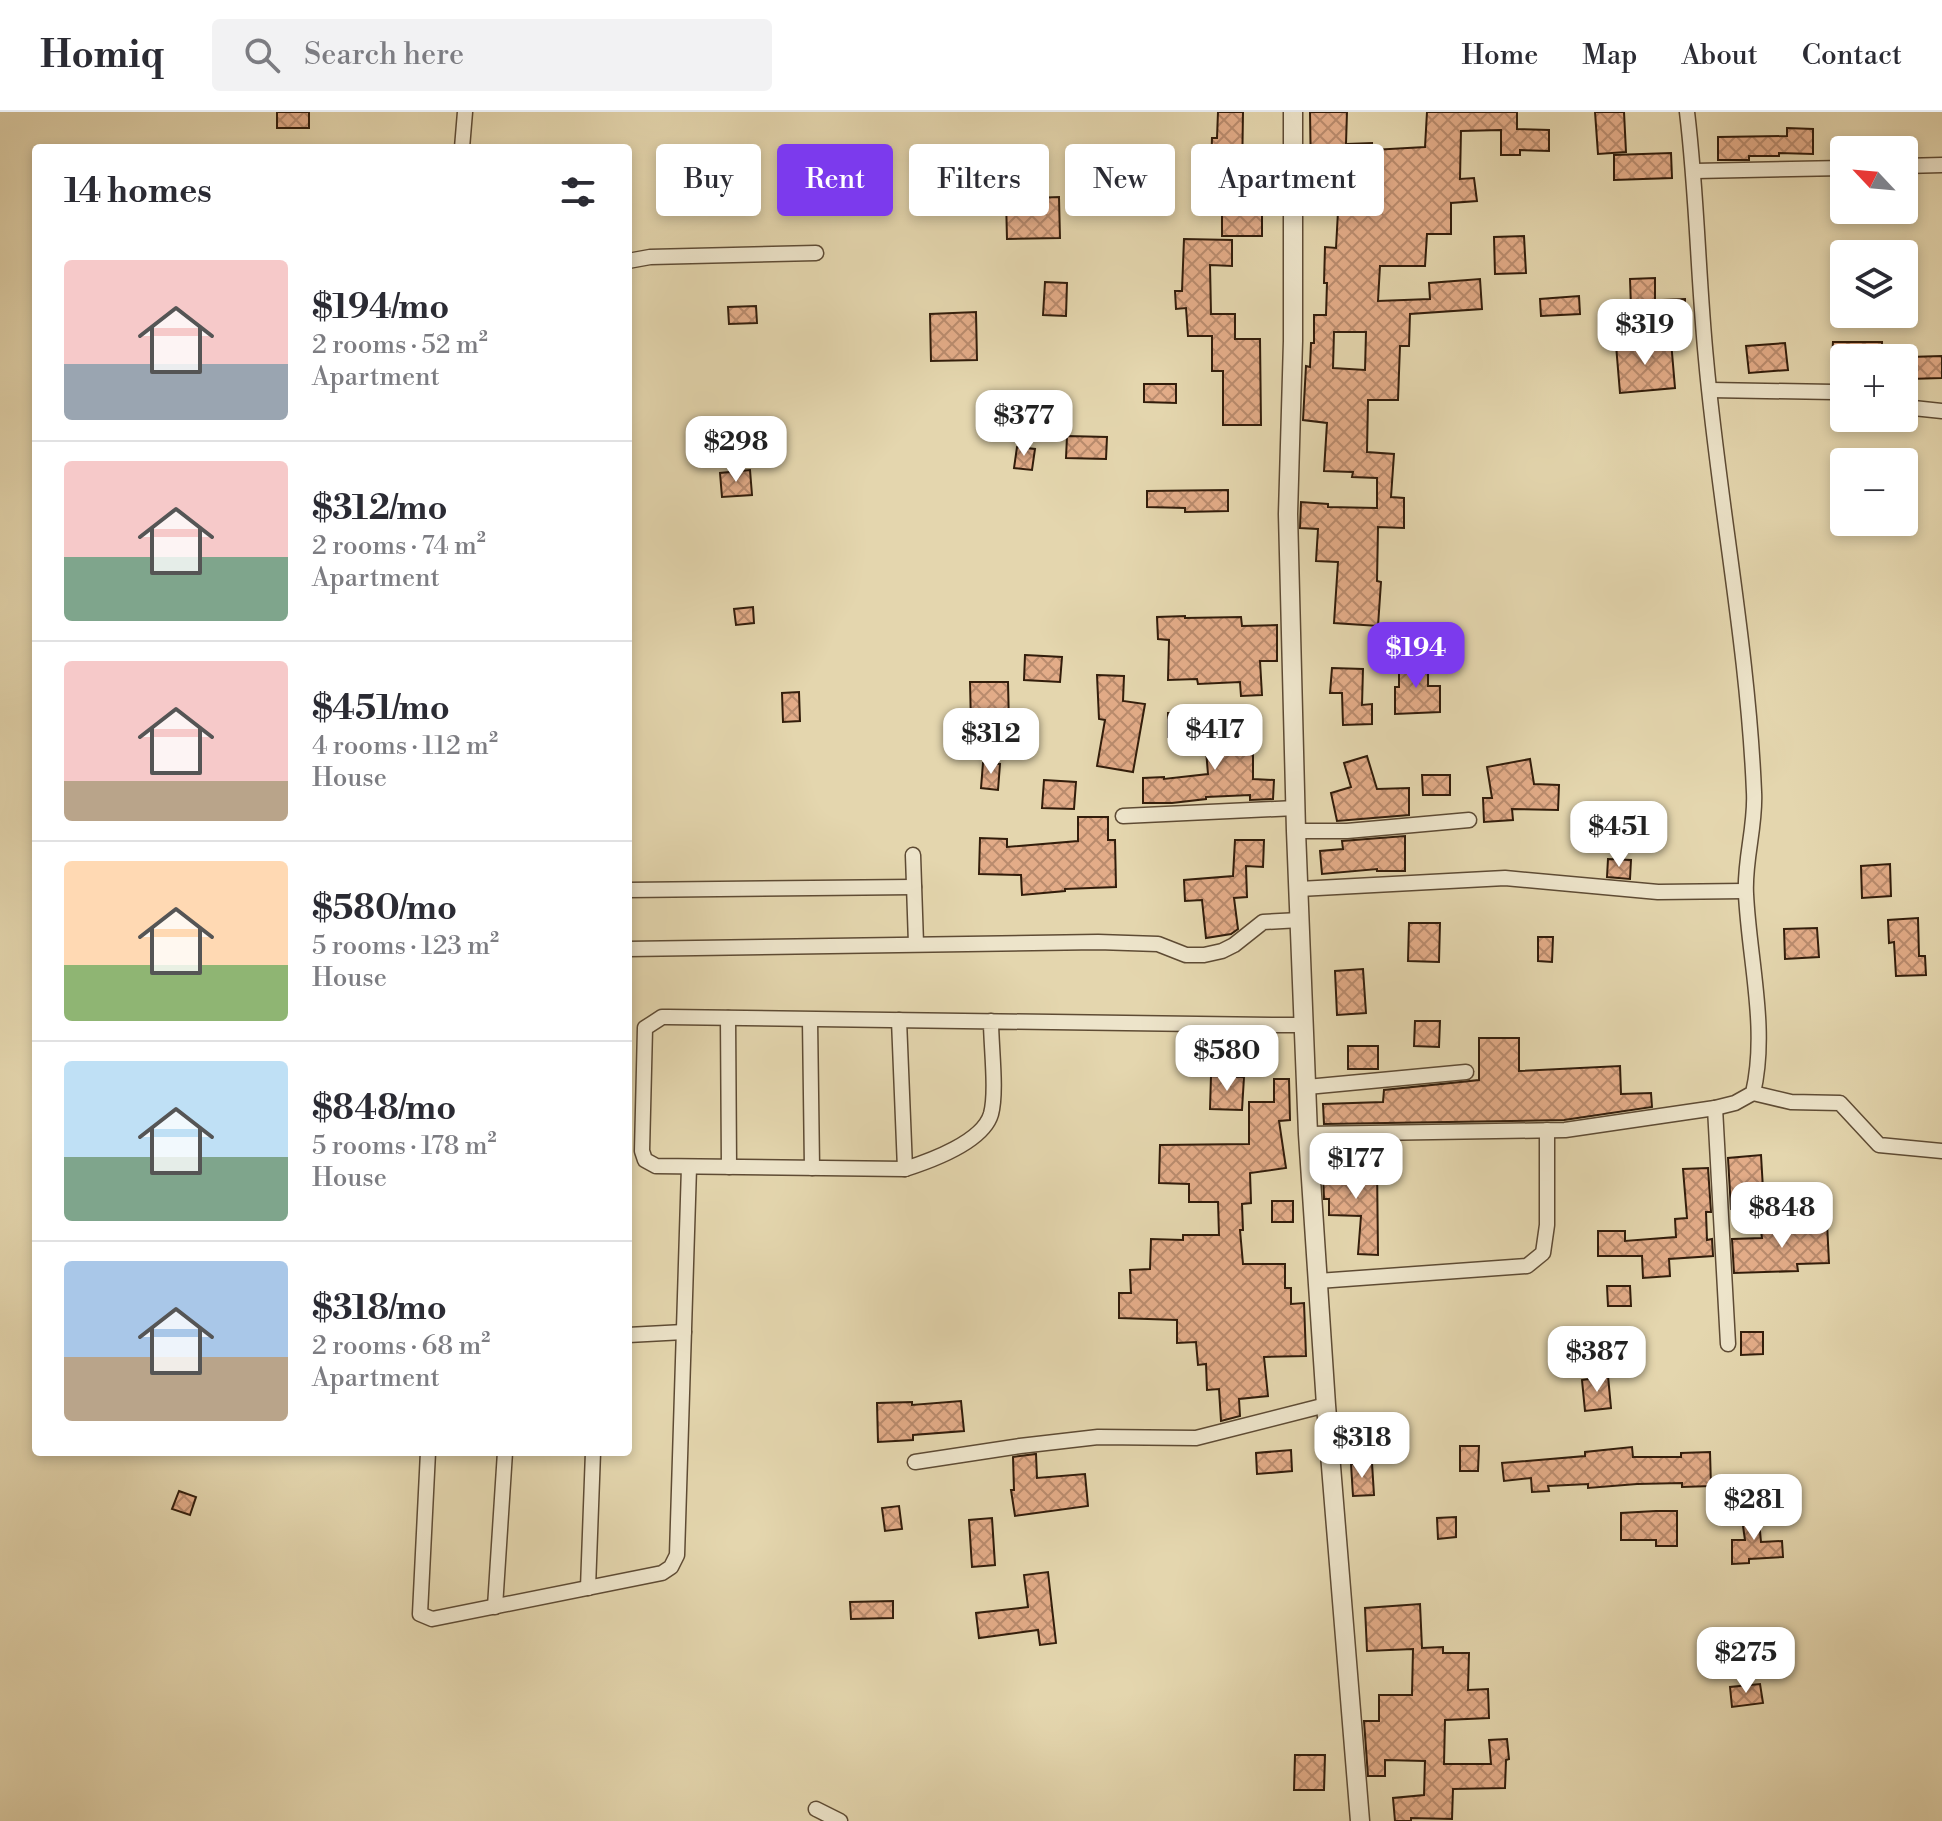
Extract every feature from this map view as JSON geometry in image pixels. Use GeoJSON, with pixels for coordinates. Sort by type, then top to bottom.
{"type":"FeatureCollection","features":[{"type":"Feature","properties":{"kind":"street"},"geometry":{"type":"LineString","coordinates":[[462,144],[465,112]]}},
{"type":"Feature","properties":{"kind":"street"},"geometry":{"type":"LineString","coordinates":[[1293,112],[1293,341],[1288,514],[1296,831],[1308,1134],[1326,1405],[1360,1821]]}},
{"type":"Feature","properties":{"kind":"street"},"geometry":{"type":"LineString","coordinates":[[1687,112],[1695,171],[1710,390],[1743,646],[1755,795],[1745,891],[1758,1027],[1758,1072],[1753,1093]]}},
{"type":"Feature","properties":{"kind":"street"},"geometry":{"type":"LineString","coordinates":[[1918,166],[1942,165]]}},
{"type":"Feature","properties":{"kind":"street"},"geometry":{"type":"LineString","coordinates":[[1695,171],[1830,168]]}},
{"type":"Feature","properties":{"kind":"street"},"geometry":{"type":"LineString","coordinates":[[632,260],[650,257],[816,253]]}},
{"type":"Feature","properties":{"kind":"street"},"geometry":{"type":"LineString","coordinates":[[1710,390],[1830,392]]}},
{"type":"Feature","properties":{"kind":"street"},"geometry":{"type":"LineString","coordinates":[[1918,408],[1942,411]]}},
{"type":"Feature","properties":{"kind":"street"},"geometry":{"type":"LineString","coordinates":[[1123,816],[1296,808]]}},
{"type":"Feature","properties":{"kind":"street"},"geometry":{"type":"LineString","coordinates":[[1296,831],[1347,831],[1469,820]]}},
{"type":"Feature","properties":{"kind":"street"},"geometry":{"type":"LineString","coordinates":[[913,855],[916,944]]}},
{"type":"Feature","properties":{"kind":"street"},"geometry":{"type":"LineString","coordinates":[[1299,889],[1505,878],[1658,892],[1745,891]]}},
{"type":"Feature","properties":{"kind":"street"},"geometry":{"type":"LineString","coordinates":[[632,890],[914,887]]}},
{"type":"Feature","properties":{"kind":"street"},"geometry":{"type":"LineString","coordinates":[[632,949],[1098,942],[1158,944],[1186,955],[1204,955],[1234,945],[1263,922],[1300,920]]}},
{"type":"Feature","properties":{"kind":"street"},"geometry":{"type":"LineString","coordinates":[[991,1021],[991,1117],[979,1132],[942,1157],[905,1169],[656,1166],[645,1160],[642,1151],[645,1028],[662,1017],[810,1020],[899,1020],[991,1021],[1304,1025]]}},
{"type":"Feature","properties":{"kind":"street"},"geometry":{"type":"LineString","coordinates":[[728,1018],[729,1167]]}},
{"type":"Feature","properties":{"kind":"street"},"geometry":{"type":"LineString","coordinates":[[810,1020],[812,1168]]}},
{"type":"Feature","properties":{"kind":"street"},"geometry":{"type":"LineString","coordinates":[[899,1020],[905,1169]]}},
{"type":"Feature","properties":{"kind":"street"},"geometry":{"type":"LineString","coordinates":[[1307,1087],[1466,1072]]}},
{"type":"Feature","properties":{"kind":"street"},"geometry":{"type":"LineString","coordinates":[[1308,1134],[1565,1130],[1715,1108],[1735,1103],[1753,1093],[1791,1102],[1840,1103],[1879,1145],[1942,1151]]}},
{"type":"Feature","properties":{"kind":"street"},"geometry":{"type":"LineString","coordinates":[[1715,1108],[1728,1344]]}},
{"type":"Feature","properties":{"kind":"street"},"geometry":{"type":"LineString","coordinates":[[1318,1281],[1527,1266],[1543,1253],[1547,1225],[1547,1130]]}},
{"type":"Feature","properties":{"kind":"street"},"geometry":{"type":"LineString","coordinates":[[428,1456],[420,1614],[432,1619],[662,1573],[671,1567],[677,1555],[689,1167]]}},
{"type":"Feature","properties":{"kind":"street"},"geometry":{"type":"LineString","coordinates":[[632,1335],[684,1332]]}},
{"type":"Feature","properties":{"kind":"street"},"geometry":{"type":"LineString","coordinates":[[915,1462],[1098,1437],[1196,1438],[1326,1405]]}},
{"type":"Feature","properties":{"kind":"street"},"geometry":{"type":"LineString","coordinates":[[495,1607],[505,1456]]}},
{"type":"Feature","properties":{"kind":"street"},"geometry":{"type":"LineString","coordinates":[[588,1588],[593,1456]]}},
{"type":"Feature","properties":{"kind":"street"},"geometry":{"type":"LineString","coordinates":[[816,1809],[840,1821]]}},
{"type":"Feature","properties":{"kind":"building"},"geometry":{"type":"Polygon","coordinates":[[[277,112],[309,112],[309,128],[277,128],[277,112]]]}},
{"type":"Feature","properties":{"kind":"building"},"geometry":{"type":"Polygon","coordinates":[[[1218,112],[1243,112],[1243,144],[1212,144],[1212,138],[1217,138],[1218,112]]]}},
{"type":"Feature","properties":{"kind":"building"},"geometry":{"type":"Polygon","coordinates":[[[1310,112],[1347,112],[1346,144],[1310,144],[1310,112]]]}},
{"type":"Feature","properties":{"kind":"building"},"geometry":{"type":"Polygon","coordinates":[[[1427,112],[1517,112],[1517,129],[1549,130],[1549,151],[1520,150],[1520,155],[1501,155],[1501,130],[1461,131],[1460,179],[1474,178],[1477,201],[1451,203],[1451,234],[1427,234],[1425,266],[1380,266],[1378,301],[1430,299],[1429,283],[1480,279],[1482,309],[1410,314],[1409,346],[1400,346],[1398,400],[1368,400],[1367,452],[1394,454],[1391,497],[1404,498],[1404,528],[1378,527],[1377,581],[1381,582],[1378,626],[1334,623],[1338,562],[1316,561],[1318,529],[1300,528],[1301,502],[1328,504],[1328,507],[1377,508],[1377,478],[1352,477],[1353,472],[1324,471],[1327,423],[1303,420],[1306,366],[1310,367],[1311,343],[1314,343],[1314,315],[1326,315],[1325,247],[1336,248],[1338,216],[1384,216],[1384,149],[1425,147],[1427,112]],[[1334,332],[1333,368],[1365,370],[1366,332],[1334,332]]]}},
{"type":"Feature","properties":{"kind":"building"},"geometry":{"type":"Polygon","coordinates":[[[1595,112],[1624,112],[1626,152],[1598,154],[1595,112]]]}},
{"type":"Feature","properties":{"kind":"building"},"geometry":{"type":"Polygon","coordinates":[[[1787,128],[1813,129],[1813,154],[1779,153],[1779,156],[1749,156],[1749,160],[1718,160],[1718,137],[1787,136],[1787,128]]]}},
{"type":"Feature","properties":{"kind":"building"},"geometry":{"type":"Polygon","coordinates":[[[1671,153],[1672,178],[1614,180],[1614,155],[1671,153]]]}},
{"type":"Feature","properties":{"kind":"building"},"geometry":{"type":"Polygon","coordinates":[[[1049,197],[1059,197],[1060,238],[1007,239],[1006,216],[1049,216],[1049,197]]]}},
{"type":"Feature","properties":{"kind":"building"},"geometry":{"type":"Polygon","coordinates":[[[1222,216],[1262,216],[1262,236],[1222,236],[1222,216]]]}},
{"type":"Feature","properties":{"kind":"building"},"geometry":{"type":"Polygon","coordinates":[[[1524,236],[1526,273],[1495,274],[1494,237],[1524,236]]]}},
{"type":"Feature","properties":{"kind":"building"},"geometry":{"type":"Polygon","coordinates":[[[1184,239],[1232,240],[1232,266],[1210,265],[1211,314],[1235,314],[1235,339],[1260,339],[1261,425],[1223,425],[1223,371],[1212,371],[1212,336],[1188,336],[1186,308],[1176,309],[1175,291],[1182,291],[1184,239]]]}},
{"type":"Feature","properties":{"kind":"building"},"geometry":{"type":"Polygon","coordinates":[[[1655,278],[1655,306],[1631,307],[1630,279],[1655,278]]]}},
{"type":"Feature","properties":{"kind":"building"},"geometry":{"type":"Polygon","coordinates":[[[1045,282],[1067,283],[1066,316],[1043,315],[1045,282]]]}},
{"type":"Feature","properties":{"kind":"building"},"geometry":{"type":"Polygon","coordinates":[[[1579,296],[1580,314],[1541,316],[1540,299],[1579,296]]]}},
{"type":"Feature","properties":{"kind":"building"},"geometry":{"type":"Polygon","coordinates":[[[1685,299],[1685,317],[1664,318],[1663,300],[1685,299]]]}},
{"type":"Feature","properties":{"kind":"building"},"geometry":{"type":"Polygon","coordinates":[[[756,306],[757,323],[729,324],[728,307],[756,306]]]}},
{"type":"Feature","properties":{"kind":"building"},"geometry":{"type":"Polygon","coordinates":[[[976,312],[977,360],[931,361],[930,314],[976,312]]]}},
{"type":"Feature","properties":{"kind":"building"},"geometry":{"type":"Polygon","coordinates":[[[1671,341],[1675,388],[1620,393],[1616,345],[1671,341]]]}},
{"type":"Feature","properties":{"kind":"building"},"geometry":{"type":"Polygon","coordinates":[[[1833,342],[1882,342],[1882,344],[1833,342]]]}},
{"type":"Feature","properties":{"kind":"building"},"geometry":{"type":"Polygon","coordinates":[[[1785,343],[1788,370],[1749,373],[1746,346],[1785,343]]]}},
{"type":"Feature","properties":{"kind":"building"},"geometry":{"type":"Polygon","coordinates":[[[1942,356],[1942,378],[1918,379],[1918,357],[1942,356]]]}},
{"type":"Feature","properties":{"kind":"building"},"geometry":{"type":"Polygon","coordinates":[[[1144,384],[1176,384],[1176,403],[1144,402],[1144,384]]]}},
{"type":"Feature","properties":{"kind":"building"},"geometry":{"type":"Polygon","coordinates":[[[1067,436],[1107,437],[1106,459],[1066,458],[1067,436]]]}},
{"type":"Feature","properties":{"kind":"building"},"geometry":{"type":"Polygon","coordinates":[[[1017,447],[1035,449],[1032,470],[1014,468],[1017,447]]]}},
{"type":"Feature","properties":{"kind":"building"},"geometry":{"type":"Polygon","coordinates":[[[750,470],[752,495],[722,497],[720,473],[750,470]]]}},
{"type":"Feature","properties":{"kind":"building"},"geometry":{"type":"Polygon","coordinates":[[[1228,490],[1228,511],[1185,512],[1185,508],[1147,507],[1147,491],[1228,490]]]}},
{"type":"Feature","properties":{"kind":"building"},"geometry":{"type":"Polygon","coordinates":[[[753,607],[754,623],[736,625],[734,609],[753,607]]]}},
{"type":"Feature","properties":{"kind":"building"},"geometry":{"type":"Polygon","coordinates":[[[1157,617],[1241,617],[1242,626],[1277,625],[1277,661],[1260,661],[1262,695],[1241,696],[1240,682],[1198,684],[1197,679],[1168,680],[1169,640],[1158,639],[1157,617]]]}},
{"type":"Feature","properties":{"kind":"building"},"geometry":{"type":"Polygon","coordinates":[[[1025,655],[1062,657],[1060,682],[1024,680],[1025,655]]]}},
{"type":"Feature","properties":{"kind":"building"},"geometry":{"type":"Polygon","coordinates":[[[1399,661],[1428,661],[1428,686],[1440,686],[1440,712],[1395,714],[1399,661]]]}},
{"type":"Feature","properties":{"kind":"building"},"geometry":{"type":"Polygon","coordinates":[[[1332,668],[1363,669],[1362,705],[1372,704],[1372,724],[1343,725],[1342,693],[1330,693],[1332,668]]]}},
{"type":"Feature","properties":{"kind":"building"},"geometry":{"type":"Polygon","coordinates":[[[1097,675],[1124,676],[1123,701],[1145,704],[1133,772],[1097,766],[1105,720],[1099,719],[1097,675]]]}},
{"type":"Feature","properties":{"kind":"building"},"geometry":{"type":"Polygon","coordinates":[[[970,682],[1008,682],[1009,726],[971,724],[970,682]]]}},
{"type":"Feature","properties":{"kind":"building"},"geometry":{"type":"Polygon","coordinates":[[[799,692],[800,721],[783,722],[782,693],[799,692]]]}},
{"type":"Feature","properties":{"kind":"building"},"geometry":{"type":"Polygon","coordinates":[[[1168,713],[1199,713],[1199,737],[1168,737],[1168,713]]]}},
{"type":"Feature","properties":{"kind":"building"},"geometry":{"type":"Polygon","coordinates":[[[1249,724],[1253,779],[1274,780],[1273,799],[1250,800],[1250,795],[1143,803],[1143,778],[1208,774],[1204,726],[1249,724]]]}},
{"type":"Feature","properties":{"kind":"building"},"geometry":{"type":"Polygon","coordinates":[[[1367,756],[1377,789],[1409,788],[1409,815],[1337,821],[1331,793],[1351,787],[1344,763],[1367,756]]]}},
{"type":"Feature","properties":{"kind":"building"},"geometry":{"type":"Polygon","coordinates":[[[1530,759],[1534,784],[1559,785],[1558,810],[1512,809],[1513,820],[1484,822],[1483,798],[1492,798],[1487,767],[1530,759]]]}},
{"type":"Feature","properties":{"kind":"building"},"geometry":{"type":"Polygon","coordinates":[[[983,763],[1000,764],[998,790],[981,788],[983,763]]]}},
{"type":"Feature","properties":{"kind":"building"},"geometry":{"type":"Polygon","coordinates":[[[1422,775],[1450,775],[1450,795],[1423,795],[1422,775]]]}},
{"type":"Feature","properties":{"kind":"building"},"geometry":{"type":"Polygon","coordinates":[[[1044,780],[1076,782],[1074,809],[1042,808],[1044,780]]]}},
{"type":"Feature","properties":{"kind":"building"},"geometry":{"type":"Polygon","coordinates":[[[1078,817],[1108,817],[1108,840],[1115,840],[1116,887],[1022,895],[1021,875],[979,874],[980,838],[1007,839],[1007,847],[1078,841],[1078,817]]]}},
{"type":"Feature","properties":{"kind":"building"},"geometry":{"type":"Polygon","coordinates":[[[1405,836],[1405,871],[1377,869],[1322,874],[1320,851],[1343,849],[1342,841],[1405,836]]]}},
{"type":"Feature","properties":{"kind":"building"},"geometry":{"type":"Polygon","coordinates":[[[1235,840],[1264,840],[1263,867],[1246,866],[1247,897],[1234,898],[1238,929],[1231,934],[1206,938],[1202,900],[1185,901],[1184,880],[1233,876],[1235,840]]]}},
{"type":"Feature","properties":{"kind":"building"},"geometry":{"type":"Polygon","coordinates":[[[1608,859],[1631,860],[1630,879],[1607,877],[1608,859]]]}},
{"type":"Feature","properties":{"kind":"building"},"geometry":{"type":"Polygon","coordinates":[[[1890,864],[1891,896],[1862,898],[1861,866],[1890,864]]]}},
{"type":"Feature","properties":{"kind":"building"},"geometry":{"type":"Polygon","coordinates":[[[1918,918],[1919,956],[1925,956],[1926,975],[1896,976],[1894,942],[1889,943],[1888,920],[1918,918]]]}},
{"type":"Feature","properties":{"kind":"building"},"geometry":{"type":"Polygon","coordinates":[[[1409,923],[1440,923],[1439,962],[1408,961],[1409,923]]]}},
{"type":"Feature","properties":{"kind":"building"},"geometry":{"type":"Polygon","coordinates":[[[1817,928],[1819,957],[1785,959],[1784,929],[1817,928]]]}},
{"type":"Feature","properties":{"kind":"building"},"geometry":{"type":"Polygon","coordinates":[[[1538,937],[1553,937],[1552,962],[1538,961],[1538,937]]]}},
{"type":"Feature","properties":{"kind":"building"},"geometry":{"type":"Polygon","coordinates":[[[1363,969],[1366,1013],[1337,1015],[1335,971],[1363,969]]]}},
{"type":"Feature","properties":{"kind":"building"},"geometry":{"type":"Polygon","coordinates":[[[1415,1021],[1440,1021],[1439,1047],[1414,1046],[1415,1021]]]}},
{"type":"Feature","properties":{"kind":"building"},"geometry":{"type":"Polygon","coordinates":[[[1479,1038],[1519,1038],[1519,1071],[1620,1066],[1621,1094],[1651,1093],[1652,1107],[1564,1120],[1324,1124],[1323,1104],[1383,1102],[1384,1090],[1479,1080],[1479,1038]]]}},
{"type":"Feature","properties":{"kind":"building"},"geometry":{"type":"Polygon","coordinates":[[[1348,1046],[1378,1046],[1378,1069],[1348,1069],[1348,1046]]]}},
{"type":"Feature","properties":{"kind":"building"},"geometry":{"type":"Polygon","coordinates":[[[1211,1076],[1244,1077],[1242,1110],[1210,1109],[1211,1076]]]}},
{"type":"Feature","properties":{"kind":"building"},"geometry":{"type":"Polygon","coordinates":[[[1274,1079],[1289,1079],[1290,1120],[1279,1121],[1286,1168],[1250,1173],[1251,1203],[1242,1204],[1243,1230],[1240,1230],[1243,1264],[1285,1264],[1285,1288],[1291,1288],[1291,1304],[1304,1303],[1306,1356],[1264,1357],[1268,1396],[1239,1399],[1240,1416],[1221,1421],[1219,1389],[1207,1390],[1206,1364],[1198,1365],[1196,1342],[1177,1343],[1177,1320],[1119,1318],[1119,1293],[1131,1293],[1130,1270],[1150,1269],[1151,1239],[1183,1240],[1183,1235],[1219,1235],[1218,1202],[1189,1202],[1189,1184],[1159,1183],[1160,1145],[1249,1144],[1249,1102],[1274,1102],[1274,1079]]]}},
{"type":"Feature","properties":{"kind":"building"},"geometry":{"type":"Polygon","coordinates":[[[1761,1155],[1764,1206],[1731,1209],[1728,1158],[1761,1155]]]}},
{"type":"Feature","properties":{"kind":"building"},"geometry":{"type":"Polygon","coordinates":[[[1354,1163],[1377,1163],[1378,1255],[1358,1254],[1361,1216],[1329,1215],[1329,1199],[1324,1199],[1323,1174],[1353,1173],[1354,1163]]]}},
{"type":"Feature","properties":{"kind":"building"},"geometry":{"type":"Polygon","coordinates":[[[1708,1168],[1711,1212],[1706,1212],[1707,1240],[1712,1239],[1713,1256],[1669,1259],[1670,1276],[1643,1278],[1642,1256],[1598,1256],[1598,1231],[1625,1231],[1625,1241],[1676,1237],[1675,1219],[1687,1218],[1683,1169],[1708,1168]]]}},
{"type":"Feature","properties":{"kind":"building"},"geometry":{"type":"Polygon","coordinates":[[[1272,1201],[1293,1201],[1293,1222],[1272,1222],[1272,1201]]]}},
{"type":"Feature","properties":{"kind":"building"},"geometry":{"type":"Polygon","coordinates":[[[1827,1223],[1829,1263],[1797,1264],[1798,1271],[1734,1273],[1732,1239],[1762,1238],[1761,1231],[1827,1223]]]}},
{"type":"Feature","properties":{"kind":"building"},"geometry":{"type":"Polygon","coordinates":[[[1607,1286],[1630,1286],[1631,1306],[1608,1306],[1607,1286]]]}},
{"type":"Feature","properties":{"kind":"building"},"geometry":{"type":"Polygon","coordinates":[[[1741,1332],[1763,1332],[1763,1354],[1741,1355],[1741,1332]]]}},
{"type":"Feature","properties":{"kind":"building"},"geometry":{"type":"Polygon","coordinates":[[[1608,1376],[1611,1408],[1585,1411],[1582,1380],[1608,1376]]]}},
{"type":"Feature","properties":{"kind":"building"},"geometry":{"type":"Polygon","coordinates":[[[961,1401],[964,1431],[913,1435],[913,1440],[878,1442],[877,1403],[912,1402],[912,1405],[961,1401]]]}},
{"type":"Feature","properties":{"kind":"building"},"geometry":{"type":"Polygon","coordinates":[[[1460,1446],[1479,1446],[1478,1471],[1460,1471],[1460,1446]]]}},
{"type":"Feature","properties":{"kind":"building"},"geometry":{"type":"Polygon","coordinates":[[[1632,1447],[1633,1457],[1681,1457],[1681,1453],[1710,1452],[1711,1486],[1682,1487],[1682,1483],[1588,1488],[1588,1484],[1548,1486],[1549,1491],[1532,1492],[1531,1478],[1504,1481],[1502,1463],[1585,1456],[1585,1452],[1632,1447]]]}},
{"type":"Feature","properties":{"kind":"building"},"geometry":{"type":"Polygon","coordinates":[[[1291,1450],[1292,1471],[1257,1474],[1256,1453],[1291,1450]]]}},
{"type":"Feature","properties":{"kind":"building"},"geometry":{"type":"Polygon","coordinates":[[[1036,1454],[1037,1478],[1085,1474],[1088,1506],[1015,1516],[1011,1490],[1014,1490],[1013,1457],[1036,1454]]]}},
{"type":"Feature","properties":{"kind":"building"},"geometry":{"type":"Polygon","coordinates":[[[1372,1463],[1374,1495],[1353,1496],[1351,1464],[1372,1463]]]}},
{"type":"Feature","properties":{"kind":"building"},"geometry":{"type":"Polygon","coordinates":[[[179,1491],[196,1497],[190,1515],[172,1509],[179,1491]]]}},
{"type":"Feature","properties":{"kind":"building"},"geometry":{"type":"Polygon","coordinates":[[[899,1506],[902,1529],[885,1531],[882,1508],[899,1506]]]}},
{"type":"Feature","properties":{"kind":"building"},"geometry":{"type":"Polygon","coordinates":[[[1758,1510],[1761,1542],[1782,1541],[1783,1557],[1749,1559],[1749,1563],[1732,1564],[1732,1540],[1745,1540],[1741,1512],[1758,1510]]]}},
{"type":"Feature","properties":{"kind":"building"},"geometry":{"type":"Polygon","coordinates":[[[1677,1511],[1677,1546],[1656,1546],[1656,1540],[1621,1540],[1621,1513],[1677,1511]]]}},
{"type":"Feature","properties":{"kind":"building"},"geometry":{"type":"Polygon","coordinates":[[[1456,1517],[1456,1537],[1438,1539],[1437,1518],[1456,1517]]]}},
{"type":"Feature","properties":{"kind":"building"},"geometry":{"type":"Polygon","coordinates":[[[992,1518],[995,1565],[972,1567],[969,1520],[992,1518]]]}},
{"type":"Feature","properties":{"kind":"building"},"geometry":{"type":"Polygon","coordinates":[[[1048,1572],[1056,1643],[1040,1645],[1038,1630],[979,1638],[976,1613],[1028,1607],[1024,1575],[1048,1572]]]}},
{"type":"Feature","properties":{"kind":"building"},"geometry":{"type":"Polygon","coordinates":[[[893,1601],[893,1618],[851,1619],[850,1602],[893,1601]]]}},
{"type":"Feature","properties":{"kind":"building"},"geometry":{"type":"Polygon","coordinates":[[[1420,1604],[1422,1648],[1443,1647],[1443,1653],[1469,1653],[1468,1690],[1488,1689],[1489,1718],[1445,1720],[1444,1764],[1491,1764],[1489,1740],[1507,1739],[1509,1759],[1506,1760],[1505,1788],[1453,1789],[1452,1819],[1411,1818],[1411,1821],[1395,1821],[1393,1798],[1424,1795],[1425,1761],[1385,1760],[1385,1776],[1368,1776],[1364,1721],[1379,1721],[1379,1695],[1412,1695],[1413,1649],[1367,1651],[1365,1608],[1420,1604]]]}},
{"type":"Feature","properties":{"kind":"building"},"geometry":{"type":"Polygon","coordinates":[[[1760,1684],[1763,1703],[1732,1707],[1730,1687],[1760,1684]]]}},
{"type":"Feature","properties":{"kind":"building"},"geometry":{"type":"Polygon","coordinates":[[[1295,1755],[1325,1755],[1324,1790],[1294,1790],[1295,1755]]]}}]}
